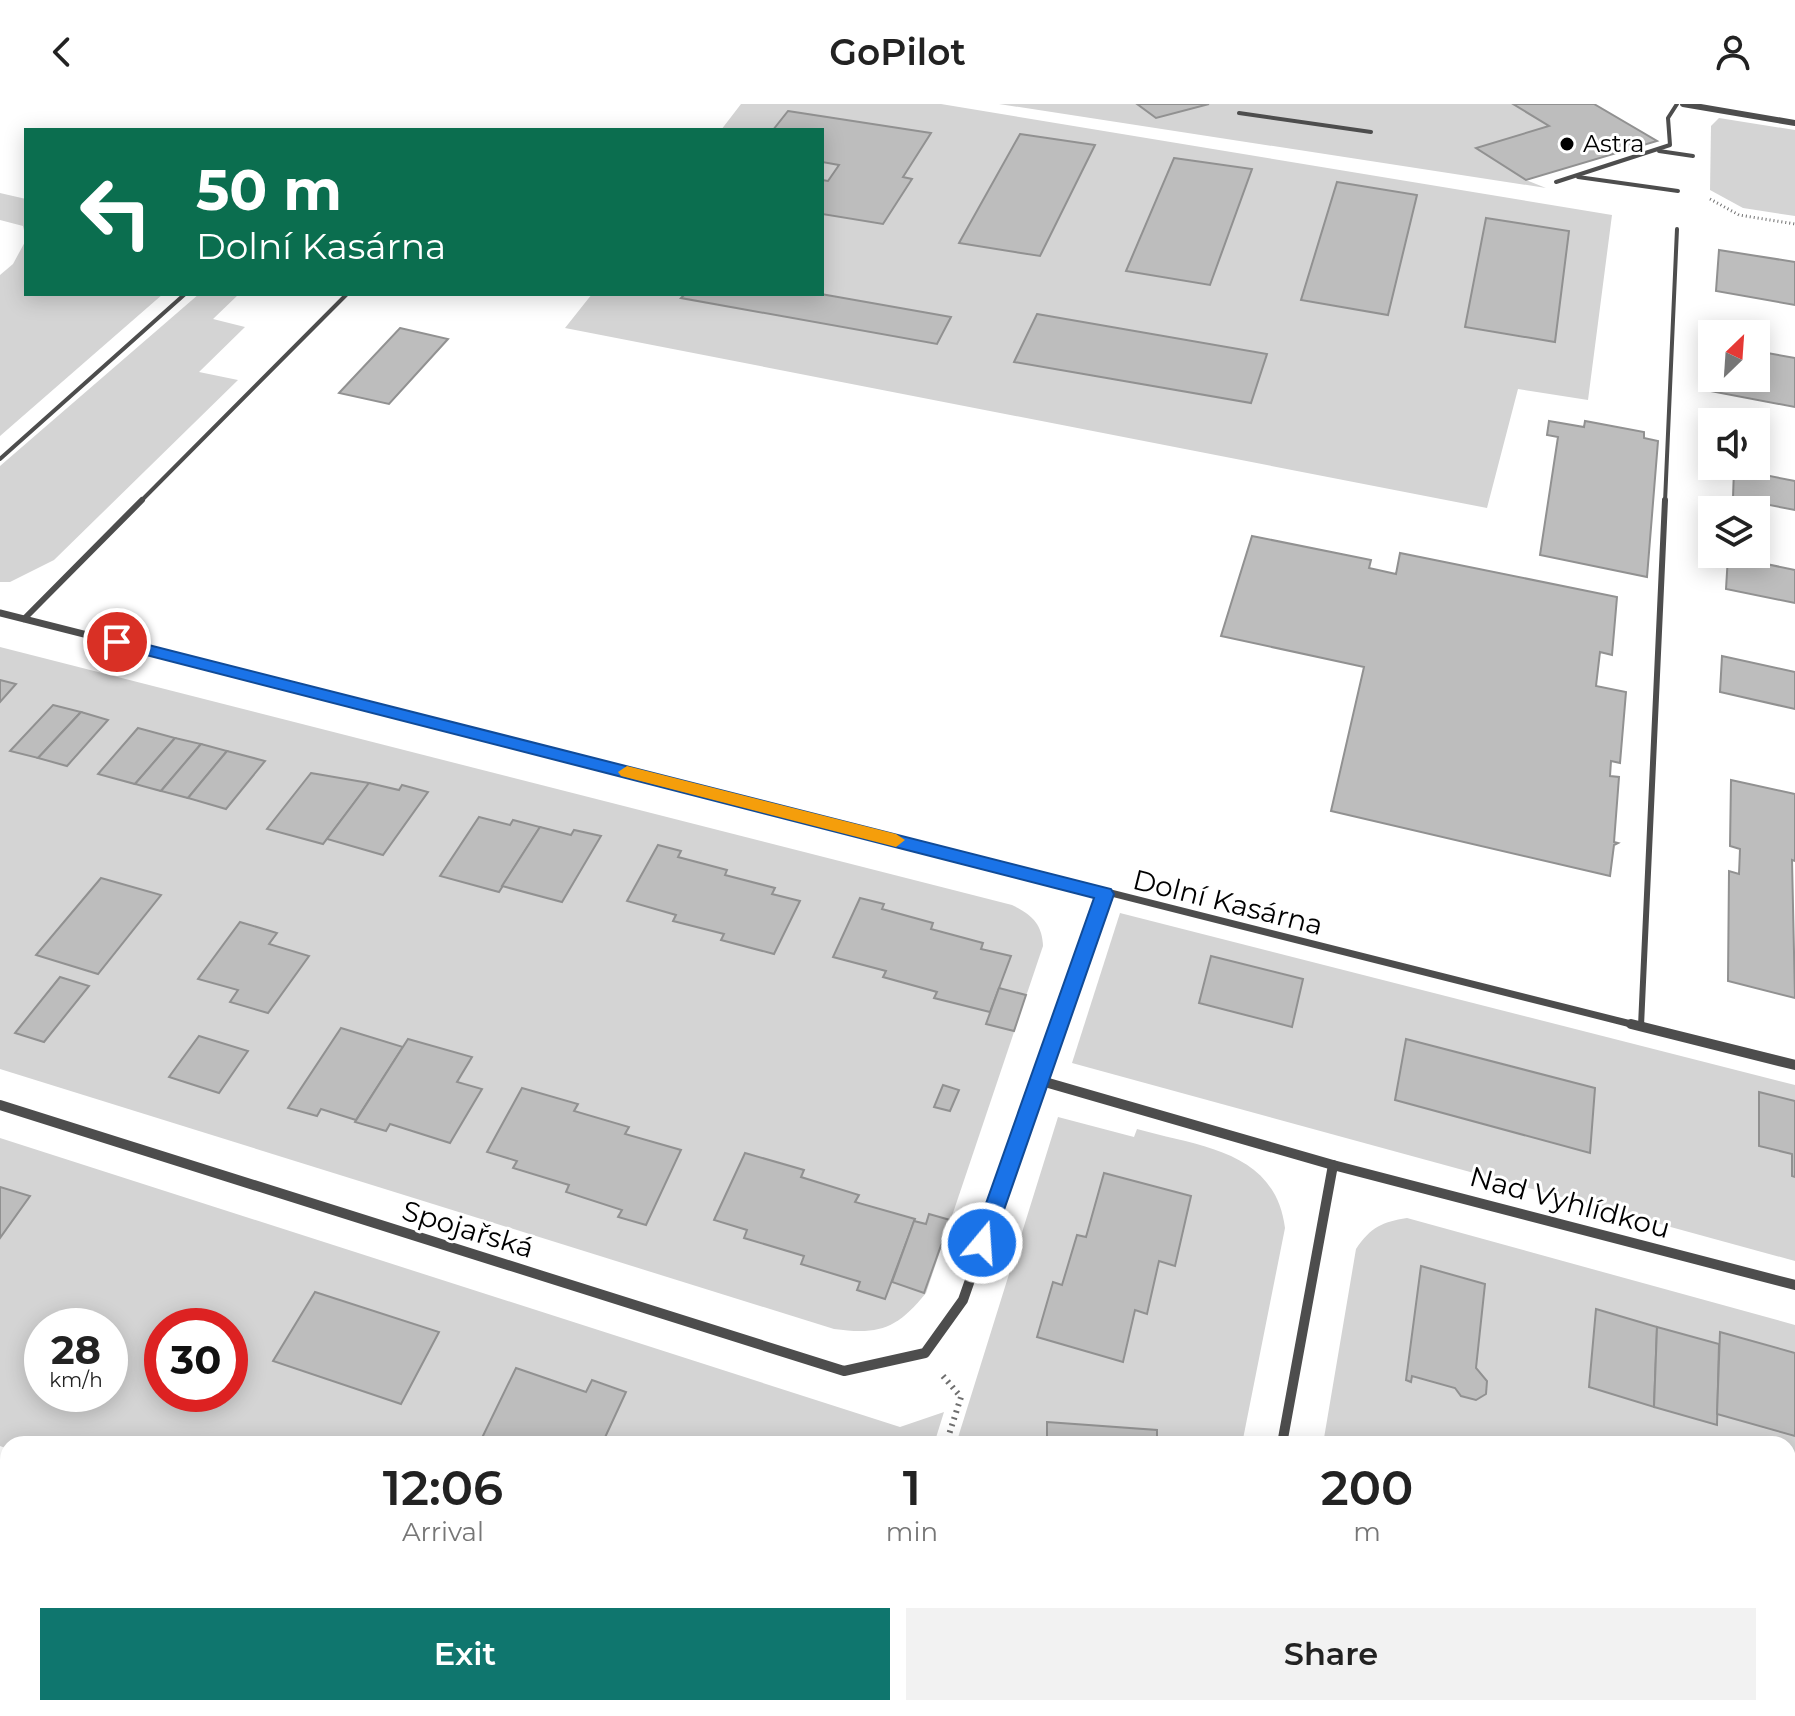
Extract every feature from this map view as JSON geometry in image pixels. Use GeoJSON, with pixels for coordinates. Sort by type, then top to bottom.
{"type":"FeatureCollection","features":[{"type":"Feature","properties":{"kind":"street"},"geometry":{"type":"LineString","coordinates":[[1680,104],[1795,123]]}},
{"type":"Feature","properties":{"kind":"street","name":"Dolní Kasárna"},"geometry":{"type":"LineString","coordinates":[[0,613],[1105,894],[1795,1065]]}},
{"type":"Feature","properties":{"kind":"street"},"geometry":{"type":"LineString","coordinates":[[925,1353],[963,1300],[1105,894]]}},
{"type":"Feature","properties":{"kind":"street","name":"Nad Vyhlídkou"},"geometry":{"type":"LineString","coordinates":[[1038,1080],[1333,1165],[1795,1285]]}},
{"type":"Feature","properties":{"kind":"street","name":"Spojařská"},"geometry":{"type":"LineString","coordinates":[[0,1105],[844,1371],[925,1353]]}},
{"type":"Feature","properties":{"kind":"street"},"geometry":{"type":"LineString","coordinates":[[1283,1436],[1333,1165]]}},
{"type":"Feature","properties":{"kind":"lane"},"geometry":{"type":"LineString","coordinates":[[1556,182],[1670,145],[1668,118],[1680,104]]}},
{"type":"Feature","properties":{"kind":"lane"},"geometry":{"type":"LineString","coordinates":[[1239,113],[1371,132]]}},
{"type":"Feature","properties":{"kind":"lane"},"geometry":{"type":"LineString","coordinates":[[1656,151],[1693,156]]}},
{"type":"Feature","properties":{"kind":"lane"},"geometry":{"type":"LineString","coordinates":[[1575,176],[1678,191]]}},
{"type":"Feature","properties":{"kind":"lane"},"geometry":{"type":"LineString","coordinates":[[1641,1027],[1677,229]]}},
{"type":"Feature","properties":{"kind":"lane"},"geometry":{"type":"LineString","coordinates":[[0,459],[183,296]]}},
{"type":"Feature","properties":{"kind":"lane"},"geometry":{"type":"LineString","coordinates":[[24,619],[345,296]]}},
{"type":"Feature","properties":{"kind":"path"},"geometry":{"type":"LineString","coordinates":[[1710,199],[1739,215],[1795,224]]}},
{"type":"Feature","properties":{"kind":"path"},"geometry":{"type":"LineString","coordinates":[[925,1353],[961,1397],[949,1436]]}},
{"type":"Feature","properties":{"kind":"shaded area"},"geometry":{"type":"Polygon","coordinates":[[[741,104],[941,104],[1612,215],[1588,400],[1518,389],[1487,508],[565,328],[590,296],[824,296],[824,128],[723,128],[741,104]]]}},
{"type":"Feature","properties":{"kind":"shaded area"},"geometry":{"type":"Polygon","coordinates":[[[999,104],[1513,104],[1549,126],[1477,148],[1526,180],[1546,188],[999,104]]]}},
{"type":"Feature","properties":{"kind":"shaded area"},"geometry":{"type":"Polygon","coordinates":[[[1719,118],[1795,130],[1795,216],[1743,208],[1710,190],[1711,126],[1719,118]]]}},
{"type":"Feature","properties":{"kind":"shaded area"},"geometry":{"type":"Polygon","coordinates":[[[0,193],[24,199],[24,230],[23,226],[0,220],[0,193]]]}},
{"type":"Feature","properties":{"kind":"shaded area"},"geometry":{"type":"Polygon","coordinates":[[[24,244],[24,296],[161,296],[0,436],[0,275],[13,264],[24,244]]]}},
{"type":"Feature","properties":{"kind":"shaded area"},"geometry":{"type":"Polygon","coordinates":[[[197,296],[237,296],[213,319],[245,327],[199,372],[238,380],[54,560],[10,582],[0,582],[0,466],[197,296]]]}},
{"type":"Feature","properties":{"kind":"shaded area"},"geometry":{"type":"Polygon","coordinates":[[[0,647],[1012,905],[1025,913],[1038,926],[1043,946],[926,1293],[906,1315],[886,1327],[863,1331],[834,1329],[0,1069],[0,647]]]}},
{"type":"Feature","properties":{"kind":"shaded area"},"geometry":{"type":"Polygon","coordinates":[[[1120,913],[1795,1085],[1795,1261],[1072,1063],[1120,913]]]}},
{"type":"Feature","properties":{"kind":"shaded area"},"geometry":{"type":"Polygon","coordinates":[[[1058,1117],[1134,1137],[1137,1129],[1209,1148],[1250,1167],[1267,1182],[1278,1202],[1285,1228],[1244,1436],[1157,1436],[1157,1430],[1110,1436],[958,1436],[1058,1117]]]}},
{"type":"Feature","properties":{"kind":"shaded area"},"geometry":{"type":"Polygon","coordinates":[[[0,1138],[900,1427],[944,1412],[936,1436],[0,1436],[0,1138]]]}},
{"type":"Feature","properties":{"kind":"shaded area"},"geometry":{"type":"Polygon","coordinates":[[[1407,1218],[1795,1325],[1795,1436],[1324,1436],[1356,1249],[1367,1235],[1391,1221],[1407,1218]]]}},
{"type":"Feature","properties":{"kind":"building"},"geometry":{"type":"Polygon","coordinates":[[[1137,104],[1209,104],[1156,118],[1137,104]]]}},
{"type":"Feature","properties":{"kind":"building","name":"Astra"},"geometry":{"type":"Polygon","coordinates":[[[1513,104],[1594,104],[1657,141],[1526,180],[1476,148],[1549,126],[1513,104]]]}},
{"type":"Feature","properties":{"kind":"building"},"geometry":{"type":"Polygon","coordinates":[[[788,111],[931,133],[903,177],[912,179],[883,224],[824,214],[824,180],[828,181],[839,165],[824,162],[824,128],[775,128],[788,111]]]}},
{"type":"Feature","properties":{"kind":"building"},"geometry":{"type":"Polygon","coordinates":[[[1020,134],[1095,145],[1040,256],[959,243],[1020,134]]]}},
{"type":"Feature","properties":{"kind":"building"},"geometry":{"type":"Polygon","coordinates":[[[1174,158],[1252,169],[1210,285],[1126,271],[1174,158]]]}},
{"type":"Feature","properties":{"kind":"building"},"geometry":{"type":"Polygon","coordinates":[[[1337,182],[1417,195],[1388,315],[1301,300],[1337,182]]]}},
{"type":"Feature","properties":{"kind":"building"},"geometry":{"type":"Polygon","coordinates":[[[1486,218],[1569,231],[1555,342],[1465,327],[1486,218]]]}},
{"type":"Feature","properties":{"kind":"building"},"geometry":{"type":"Polygon","coordinates":[[[1719,250],[1795,262],[1795,305],[1716,291],[1719,250]]]}},
{"type":"Feature","properties":{"kind":"building"},"geometry":{"type":"Polygon","coordinates":[[[824,295],[951,317],[937,344],[681,298],[824,295]]]}},
{"type":"Feature","properties":{"kind":"building"},"geometry":{"type":"Polygon","coordinates":[[[1037,314],[1267,354],[1251,403],[1014,362],[1037,314]]]}},
{"type":"Feature","properties":{"kind":"building"},"geometry":{"type":"Polygon","coordinates":[[[400,328],[448,339],[389,404],[339,393],[400,328]]]}},
{"type":"Feature","properties":{"kind":"building"},"geometry":{"type":"Polygon","coordinates":[[[1770,354],[1795,358],[1795,407],[1716,392],[1770,392],[1770,354]]]}},
{"type":"Feature","properties":{"kind":"building"},"geometry":{"type":"Polygon","coordinates":[[[1549,421],[1584,427],[1585,421],[1644,432],[1644,438],[1658,441],[1647,577],[1540,555],[1558,437],[1547,435],[1549,421]]]}},
{"type":"Feature","properties":{"kind":"building"},"geometry":{"type":"Polygon","coordinates":[[[1770,476],[1795,481],[1795,510],[1770,505],[1770,496],[1733,496],[1734,480],[1770,480],[1770,476]]]}},
{"type":"Feature","properties":{"kind":"building"},"geometry":{"type":"Polygon","coordinates":[[[1252,536],[1371,560],[1369,568],[1396,574],[1400,553],[1617,597],[1612,655],[1600,652],[1596,686],[1626,692],[1620,763],[1611,761],[1610,776],[1619,777],[1614,842],[1618,843],[1614,845],[1610,876],[1331,811],[1364,667],[1221,636],[1252,536]]]}},
{"type":"Feature","properties":{"kind":"building"},"geometry":{"type":"Polygon","coordinates":[[[1770,565],[1795,570],[1795,603],[1726,589],[1727,568],[1770,568],[1770,565]]]}},
{"type":"Feature","properties":{"kind":"building"},"geometry":{"type":"Polygon","coordinates":[[[1722,656],[1795,672],[1795,709],[1720,692],[1722,656]]]}},
{"type":"Feature","properties":{"kind":"building"},"geometry":{"type":"Polygon","coordinates":[[[0,680],[16,684],[0,702],[0,680]]]}},
{"type":"Feature","properties":{"kind":"building"},"geometry":{"type":"Polygon","coordinates":[[[53,705],[81,712],[38,758],[10,751],[53,705]]]}},
{"type":"Feature","properties":{"kind":"building"},"geometry":{"type":"Polygon","coordinates":[[[81,712],[108,720],[67,766],[38,758],[81,712]]]}},
{"type":"Feature","properties":{"kind":"building"},"geometry":{"type":"Polygon","coordinates":[[[138,728],[175,738],[135,784],[98,774],[138,728]]]}},
{"type":"Feature","properties":{"kind":"building"},"geometry":{"type":"Polygon","coordinates":[[[175,738],[201,744],[161,791],[135,784],[175,738]]]}},
{"type":"Feature","properties":{"kind":"building"},"geometry":{"type":"Polygon","coordinates":[[[201,744],[227,751],[188,798],[161,791],[201,744]]]}},
{"type":"Feature","properties":{"kind":"building"},"geometry":{"type":"Polygon","coordinates":[[[227,751],[265,761],[226,809],[188,798],[227,751]]]}},
{"type":"Feature","properties":{"kind":"building"},"geometry":{"type":"Polygon","coordinates":[[[311,773],[369,783],[323,844],[267,829],[311,773]]]}},
{"type":"Feature","properties":{"kind":"building"},"geometry":{"type":"Polygon","coordinates":[[[1731,780],[1795,794],[1795,861],[1792,860],[1795,998],[1728,981],[1729,871],[1739,874],[1740,849],[1730,846],[1731,780]]]}},
{"type":"Feature","properties":{"kind":"building"},"geometry":{"type":"Polygon","coordinates":[[[369,783],[399,790],[402,785],[428,792],[383,855],[327,839],[369,783]]]}},
{"type":"Feature","properties":{"kind":"building"},"geometry":{"type":"Polygon","coordinates":[[[479,817],[510,825],[513,820],[540,827],[499,892],[440,876],[479,817]]]}},
{"type":"Feature","properties":{"kind":"building"},"geometry":{"type":"Polygon","coordinates":[[[540,827],[571,835],[574,830],[601,836],[562,902],[502,886],[540,827]]]}},
{"type":"Feature","properties":{"kind":"building"},"geometry":{"type":"Polygon","coordinates":[[[658,845],[681,851],[678,857],[727,870],[725,875],[775,888],[772,894],[800,901],[774,954],[721,940],[724,934],[673,921],[676,915],[627,901],[658,845]]]}},
{"type":"Feature","properties":{"kind":"building"},"geometry":{"type":"Polygon","coordinates":[[[101,878],[161,895],[98,974],[36,955],[101,878]]]}},
{"type":"Feature","properties":{"kind":"building"},"geometry":{"type":"Polygon","coordinates":[[[860,898],[884,904],[882,909],[933,923],[931,929],[983,943],[981,949],[1011,956],[990,1012],[934,998],[937,992],[883,977],[886,971],[833,957],[860,898]]]}},
{"type":"Feature","properties":{"kind":"building"},"geometry":{"type":"Polygon","coordinates":[[[240,922],[277,933],[269,944],[309,956],[268,1013],[230,1002],[238,990],[198,979],[240,922]]]}},
{"type":"Feature","properties":{"kind":"building"},"geometry":{"type":"Polygon","coordinates":[[[1211,956],[1303,979],[1292,1027],[1199,1003],[1211,956]]]}},
{"type":"Feature","properties":{"kind":"building"},"geometry":{"type":"Polygon","coordinates":[[[60,977],[89,986],[44,1042],[15,1033],[60,977]]]}},
{"type":"Feature","properties":{"kind":"building"},"geometry":{"type":"Polygon","coordinates":[[[999,988],[1026,995],[1014,1031],[986,1024],[999,988]]]}},
{"type":"Feature","properties":{"kind":"building"},"geometry":{"type":"Polygon","coordinates":[[[341,1028],[403,1047],[356,1120],[321,1109],[317,1116],[288,1108],[341,1028]]]}},
{"type":"Feature","properties":{"kind":"building"},"geometry":{"type":"Polygon","coordinates":[[[199,1036],[248,1051],[219,1093],[169,1077],[199,1036]]]}},
{"type":"Feature","properties":{"kind":"building"},"geometry":{"type":"Polygon","coordinates":[[[408,1039],[472,1057],[457,1082],[482,1089],[450,1143],[390,1124],[386,1131],[355,1122],[408,1039]]]}},
{"type":"Feature","properties":{"kind":"building"},"geometry":{"type":"Polygon","coordinates":[[[1406,1039],[1595,1088],[1590,1153],[1395,1100],[1406,1039]]]}},
{"type":"Feature","properties":{"kind":"building"},"geometry":{"type":"Polygon","coordinates":[[[943,1085],[959,1090],[950,1111],[934,1107],[943,1085]]]}},
{"type":"Feature","properties":{"kind":"building"},"geometry":{"type":"Polygon","coordinates":[[[522,1088],[578,1104],[574,1111],[629,1127],[625,1134],[681,1150],[646,1225],[618,1217],[622,1210],[566,1192],[569,1185],[513,1168],[517,1161],[487,1152],[522,1088]]]}},
{"type":"Feature","properties":{"kind":"building"},"geometry":{"type":"Polygon","coordinates":[[[1759,1092],[1795,1101],[1795,1177],[1792,1176],[1792,1154],[1759,1146],[1759,1092]]]}},
{"type":"Feature","properties":{"kind":"building"},"geometry":{"type":"Polygon","coordinates":[[[745,1153],[804,1170],[801,1177],[859,1195],[855,1202],[915,1219],[885,1299],[857,1290],[860,1282],[801,1264],[804,1256],[744,1238],[747,1230],[714,1220],[745,1153]]]}},
{"type":"Feature","properties":{"kind":"building"},"geometry":{"type":"Polygon","coordinates":[[[1104,1173],[1191,1196],[1175,1266],[1159,1261],[1147,1314],[1135,1310],[1123,1362],[1037,1337],[1053,1282],[1062,1285],[1077,1235],[1086,1237],[1104,1173]]]}},
{"type":"Feature","properties":{"kind":"building"},"geometry":{"type":"Polygon","coordinates":[[[0,1187],[30,1196],[0,1238],[0,1187]]]}},
{"type":"Feature","properties":{"kind":"building"},"geometry":{"type":"Polygon","coordinates":[[[929,1214],[950,1220],[924,1293],[892,1282],[914,1221],[926,1224],[929,1214]]]}},
{"type":"Feature","properties":{"kind":"building"},"geometry":{"type":"Polygon","coordinates":[[[1421,1266],[1485,1284],[1476,1368],[1487,1381],[1486,1394],[1476,1400],[1461,1396],[1455,1388],[1412,1376],[1411,1382],[1406,1380],[1421,1266]]]}},
{"type":"Feature","properties":{"kind":"building"},"geometry":{"type":"Polygon","coordinates":[[[315,1292],[439,1332],[401,1404],[273,1361],[315,1292]]]}},
{"type":"Feature","properties":{"kind":"building"},"geometry":{"type":"Polygon","coordinates":[[[1596,1309],[1657,1327],[1654,1407],[1589,1387],[1596,1309]]]}},
{"type":"Feature","properties":{"kind":"building"},"geometry":{"type":"Polygon","coordinates":[[[1657,1327],[1719,1344],[1717,1425],[1654,1407],[1657,1327]]]}},
{"type":"Feature","properties":{"kind":"building"},"geometry":{"type":"Polygon","coordinates":[[[1720,1332],[1795,1353],[1795,1436],[1717,1414],[1720,1332]]]}},
{"type":"Feature","properties":{"kind":"building"},"geometry":{"type":"Polygon","coordinates":[[[516,1368],[586,1392],[592,1380],[626,1392],[606,1436],[483,1436],[516,1368]]]}},
{"type":"Feature","properties":{"kind":"building"},"geometry":{"type":"Polygon","coordinates":[[[1047,1422],[1157,1430],[1157,1436],[1047,1436],[1047,1422]]]}},
{"type":"Feature","properties":{"kind":"slow traffic"},"geometry":{"type":"LineString","coordinates":[[627,772],[896,840]]}},
{"type":"Feature","properties":{"kind":"place","name":"Astra"},"geometry":{"type":"Point","coordinates":[1567,144]}},
{"type":"Feature","properties":{"kind":"route"},"geometry":{"type":"LineString","coordinates":[[117,642],[1105,894],[1029,1101],[982,1243]]}}]}
